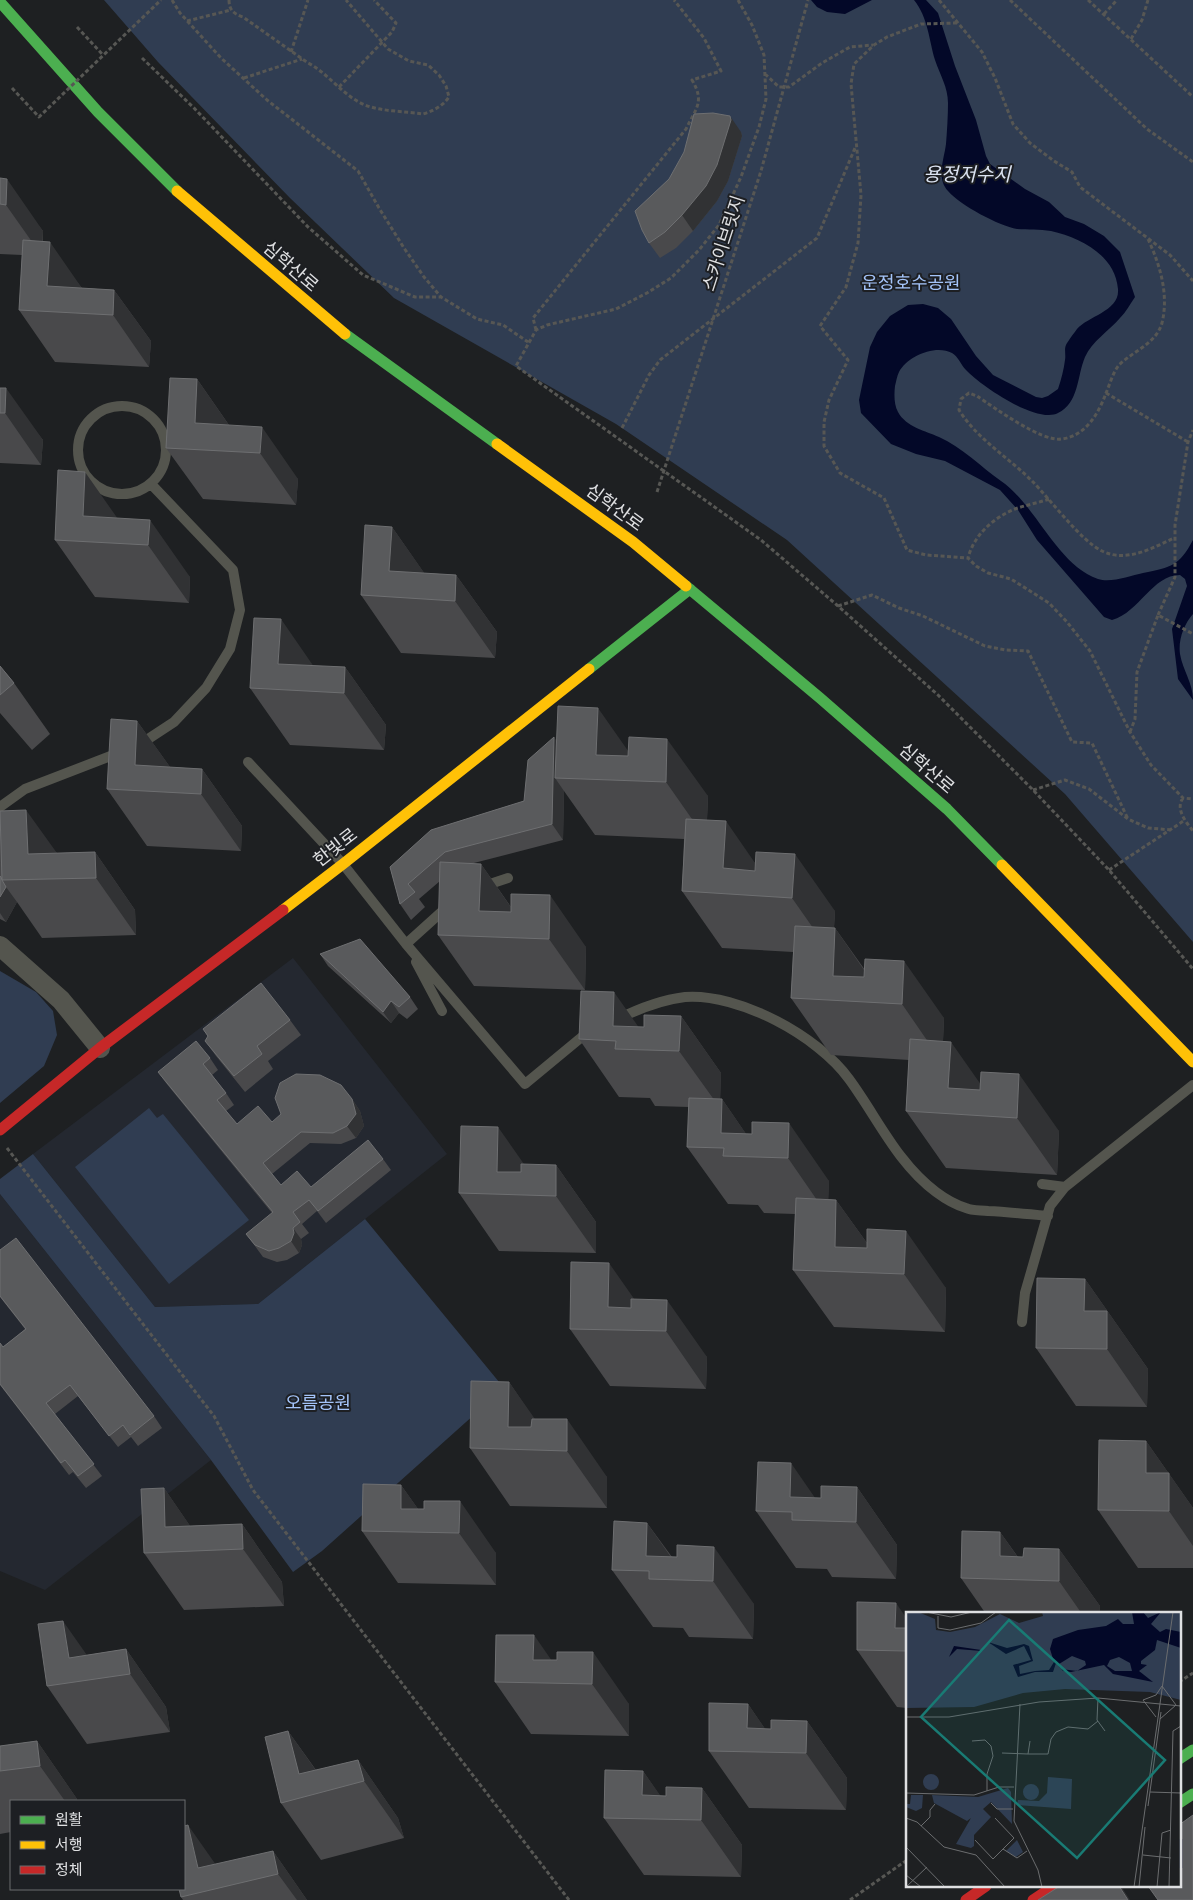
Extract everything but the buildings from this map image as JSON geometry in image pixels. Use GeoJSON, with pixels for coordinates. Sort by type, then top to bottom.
{"type":"FeatureCollection","features":[{"type":"Feature","properties":{"kind":"street","name":"심학산로"},"geometry":{"type":"LineString","coordinates":[[0,2],[98,112],[176,190],[327,320],[633,542],[820,698],[947,809],[1193,1062]]}},
{"type":"Feature","properties":{"kind":"street","name":"한빛로"},"geometry":{"type":"LineString","coordinates":[[0,1130],[100,1048],[343,864],[690,589]]}},
{"type":"Feature","properties":{"kind":"street"},"geometry":{"type":"LineString","coordinates":[[0,946],[61,1000],[100,1048]]}},
{"type":"Feature","properties":{"kind":"street"},"geometry":{"type":"LineString","coordinates":[[1180,1758],[1193,1750]]}},
{"type":"Feature","properties":{"kind":"street"},"geometry":{"type":"LineString","coordinates":[[1180,1802],[1193,1794]]}},
{"type":"Feature","properties":{"kind":"street"},"geometry":{"type":"LineString","coordinates":[[966,1900],[983,1888]]}},
{"type":"Feature","properties":{"kind":"street"},"geometry":{"type":"LineString","coordinates":[[1033,1900],[1051,1888]]}},
{"type":"Feature","properties":{"kind":"lane"},"geometry":{"type":"LineString","coordinates":[[115,406],[130,406],[145,411],[157,421],[164,433],[167,447],[160,474],[151,484],[138,491],[125,494],[111,493],[98,487],[88,478],[80,464],[78,449],[80,434],[88,421],[100,411],[115,406]]}},
{"type":"Feature","properties":{"kind":"lane"},"geometry":{"type":"LineString","coordinates":[[0,807],[25,789],[143,743],[174,722],[206,688],[230,649],[240,610],[233,570],[151,484]]}},
{"type":"Feature","properties":{"kind":"lane"},"geometry":{"type":"LineString","coordinates":[[248,762],[343,864],[406,944],[525,1084],[583,1036],[647,1004],[686,997],[724,1000],[744,1006],[794,1031],[828,1055],[848,1077],[886,1136],[911,1169],[937,1193],[967,1209],[1048,1216]]}},
{"type":"Feature","properties":{"kind":"lane"},"geometry":{"type":"LineString","coordinates":[[472,891],[508,878]]}},
{"type":"Feature","properties":{"kind":"lane"},"geometry":{"type":"LineString","coordinates":[[406,944],[455,900]]}},
{"type":"Feature","properties":{"kind":"lane"},"geometry":{"type":"LineString","coordinates":[[406,944],[442,1011]]}},
{"type":"Feature","properties":{"kind":"lane"},"geometry":{"type":"LineString","coordinates":[[1022,1322],[1025,1293],[1050,1206],[1065,1187],[1193,1085]]}},
{"type":"Feature","properties":{"kind":"lane"},"geometry":{"type":"LineString","coordinates":[[1042,1184],[1065,1187]]}},
{"type":"Feature","properties":{"kind":"path"},"geometry":{"type":"LineString","coordinates":[[12,88],[39,117],[161,0]]}},
{"type":"Feature","properties":{"kind":"path"},"geometry":{"type":"LineString","coordinates":[[172,0],[187,21],[243,79],[358,171],[404,248],[424,277],[441,297],[477,319],[503,325],[528,342]]}},
{"type":"Feature","properties":{"kind":"path"},"geometry":{"type":"LineString","coordinates":[[229,0],[234,14],[243,16],[292,52],[320,69],[330,81],[365,105],[423,114],[445,103],[449,97],[446,86],[439,75],[428,64],[409,61],[388,49],[346,0]]}},
{"type":"Feature","properties":{"kind":"path"},"geometry":{"type":"LineString","coordinates":[[292,52],[308,0]]}},
{"type":"Feature","properties":{"kind":"path"},"geometry":{"type":"LineString","coordinates":[[339,87],[392,32],[396,23],[374,0]]}},
{"type":"Feature","properties":{"kind":"path"},"geometry":{"type":"LineString","coordinates":[[536,330],[533,318],[686,129],[700,100],[699,92],[692,80],[721,71],[704,38],[674,0]]}},
{"type":"Feature","properties":{"kind":"path"},"geometry":{"type":"LineString","coordinates":[[738,0],[752,25],[764,55],[766,99],[759,127],[741,177],[719,225],[699,250],[671,278],[616,309],[547,325],[536,330],[516,366],[761,540],[938,695],[1034,790],[1109,870],[1193,969]]}},
{"type":"Feature","properties":{"kind":"path","name":"스카이브릿지"},"geometry":{"type":"LineString","coordinates":[[656,492],[761,170],[808,0]]}},
{"type":"Feature","properties":{"kind":"path"},"geometry":{"type":"LineString","coordinates":[[939,0],[982,52],[995,78],[1013,124],[1030,143],[1072,172],[1080,187],[1170,255],[1193,281]]}},
{"type":"Feature","properties":{"kind":"path"},"geometry":{"type":"LineString","coordinates":[[1010,0],[1147,129],[1193,162]]}},
{"type":"Feature","properties":{"kind":"path"},"geometry":{"type":"LineString","coordinates":[[1088,0],[1193,97]]}},
{"type":"Feature","properties":{"kind":"path"},"geometry":{"type":"LineString","coordinates":[[1104,14],[1117,0]]}},
{"type":"Feature","properties":{"kind":"path"},"geometry":{"type":"LineString","coordinates":[[1131,39],[1142,20],[1148,0]]}},
{"type":"Feature","properties":{"kind":"path"},"geometry":{"type":"LineString","coordinates":[[187,21],[231,10]]}},
{"type":"Feature","properties":{"kind":"path"},"geometry":{"type":"LineString","coordinates":[[957,23],[921,24],[887,37],[854,64],[851,84],[861,195],[858,243],[846,286],[820,326],[848,360],[829,400],[824,422],[824,446],[840,473],[884,498],[907,550],[926,555],[968,558],[976,566],[988,573],[1011,579],[1049,603],[1090,652],[1130,732],[1151,765],[1184,798],[1193,799]]}},
{"type":"Feature","properties":{"kind":"path"},"geometry":{"type":"LineString","coordinates":[[77,27],[104,55]]}},
{"type":"Feature","properties":{"kind":"path"},"geometry":{"type":"LineString","coordinates":[[765,74],[779,87],[789,87],[822,63],[850,47],[874,46]]}},
{"type":"Feature","properties":{"kind":"path"},"geometry":{"type":"LineString","coordinates":[[142,58],[194,108],[308,227],[363,275],[415,298],[441,297]]}},
{"type":"Feature","properties":{"kind":"path"},"geometry":{"type":"LineString","coordinates":[[243,79],[303,59]]}},
{"type":"Feature","properties":{"kind":"path"},"geometry":{"type":"LineString","coordinates":[[622,428],[649,375],[660,360],[817,238],[856,148]]}},
{"type":"Feature","properties":{"kind":"path"},"geometry":{"type":"LineString","coordinates":[[1148,239],[1164,284],[1165,304],[1161,325],[1154,337],[1119,366],[1096,415],[1086,427],[1073,436],[1059,440],[1030,429],[969,393],[961,399],[959,410],[967,422],[1049,499],[1084,537],[1102,551],[1130,555],[1146,551],[1174,538]]}},
{"type":"Feature","properties":{"kind":"path"},"geometry":{"type":"LineString","coordinates":[[1106,393],[1188,442]]}},
{"type":"Feature","properties":{"kind":"path"},"geometry":{"type":"LineString","coordinates":[[1130,732],[1135,719],[1137,672],[1158,615],[1175,577],[1174,538],[1188,442],[1193,430]]}},
{"type":"Feature","properties":{"kind":"path"},"geometry":{"type":"LineString","coordinates":[[968,558],[971,546],[980,533],[1015,509],[1049,499]]}},
{"type":"Feature","properties":{"kind":"path"},"geometry":{"type":"LineString","coordinates":[[838,606],[872,595],[899,608],[923,616],[985,646],[1006,650],[1028,651],[1072,742],[1092,743],[1128,819]]}},
{"type":"Feature","properties":{"kind":"path"},"geometry":{"type":"LineString","coordinates":[[1158,615],[1193,634]]}},
{"type":"Feature","properties":{"kind":"path"},"geometry":{"type":"LineString","coordinates":[[1034,790],[1065,780],[1089,789],[1128,819],[1148,828],[1172,830]]}},
{"type":"Feature","properties":{"kind":"path"},"geometry":{"type":"LineString","coordinates":[[1184,798],[1181,801],[1180,809],[1193,831]]}},
{"type":"Feature","properties":{"kind":"path"},"geometry":{"type":"LineString","coordinates":[[1109,870],[1185,820]]}},
{"type":"Feature","properties":{"kind":"path"},"geometry":{"type":"LineString","coordinates":[[6,1147],[214,1416],[253,1490],[569,1900]]}},
{"type":"Feature","properties":{"kind":"path"},"geometry":{"type":"LineString","coordinates":[[1180,1681],[1193,1673]]}},
{"type":"Feature","properties":{"kind":"path"},"geometry":{"type":"LineString","coordinates":[[850,1900],[906,1861]]}},
{"type":"Feature","properties":{"kind":"shaded area"},"geometry":{"type":"Polygon","coordinates":[[[293,958],[447,1154],[258,1304],[155,1307],[33,1154],[293,958]]]}},
{"type":"Feature","properties":{"kind":"shaded area"},"geometry":{"type":"Polygon","coordinates":[[[0,1194],[211,1460],[45,1590],[0,1571],[0,1194]]]}},
{"type":"Feature","properties":{"kind":"green space","name":"운정호수공원"},"geometry":{"type":"Polygon","coordinates":[[[104,0],[1193,0],[1193,942],[1065,794],[787,540],[616,424],[394,298],[290,198],[158,62],[104,0]]]}},
{"type":"Feature","properties":{"kind":"green space"},"geometry":{"type":"Polygon","coordinates":[[[0,971],[36,992],[53,1011],[57,1035],[44,1066],[0,1103],[0,971]]]}},
{"type":"Feature","properties":{"kind":"green space"},"geometry":{"type":"Polygon","coordinates":[[[149,1108],[157,1118],[163,1114],[249,1220],[169,1284],[75,1167],[149,1108]]]}},
{"type":"Feature","properties":{"kind":"green space","name":"오름공원"},"geometry":{"type":"Polygon","coordinates":[[[33,1154],[155,1307],[258,1304],[365,1219],[504,1388],[322,1551],[293,1572],[211,1460],[0,1194],[0,1179],[33,1154]]]}},
{"type":"Feature","properties":{"kind":"water"},"geometry":{"type":"Polygon","coordinates":[[[811,0],[872,0],[845,14],[827,12],[817,7],[811,0]]]}},
{"type":"Feature","properties":{"kind":"water","name":"용정저수지"},"geometry":{"type":"Polygon","coordinates":[[[914,0],[926,0],[938,13],[990,164],[1025,189],[1049,202],[1065,217],[1084,224],[1104,236],[1120,252],[1135,297],[1116,323],[1088,351],[1082,364],[1074,396],[1065,409],[1058,413],[1049,415],[1037,413],[1010,402],[973,377],[954,354],[938,350],[922,353],[903,366],[898,374],[895,386],[897,409],[906,421],[956,446],[1001,481],[1014,492],[1070,561],[1083,572],[1098,579],[1120,579],[1168,567],[1179,560],[1193,540],[1193,614],[1182,632],[1180,654],[1193,694],[1193,700],[1178,679],[1172,629],[1187,586],[1185,579],[1180,575],[1170,577],[1154,587],[1122,616],[1112,620],[1104,617],[1037,540],[1018,510],[1000,490],[945,461],[916,454],[891,444],[861,413],[859,400],[870,347],[877,332],[890,316],[908,305],[923,304],[938,308],[951,319],[976,356],[993,375],[1036,397],[1042,398],[1058,389],[1064,367],[1065,347],[1068,341],[1082,324],[1109,308],[1117,297],[1118,289],[1110,267],[1095,250],[1085,243],[1047,230],[1017,229],[1000,224],[961,202],[944,186],[942,169],[946,144],[948,97],[935,60],[925,21],[914,0]]]}},
{"type":"Feature","properties":{"kind":"traffic: fast"},"geometry":{"type":"LineString","coordinates":[[0,2],[98,112],[177,191]]}},
{"type":"Feature","properties":{"kind":"traffic: fast"},"geometry":{"type":"LineString","coordinates":[[345,334],[497,444]]}},
{"type":"Feature","properties":{"kind":"traffic: fast"},"geometry":{"type":"LineString","coordinates":[[686,586],[820,698],[947,809],[1002,865]]}},
{"type":"Feature","properties":{"kind":"traffic: fast"},"geometry":{"type":"LineString","coordinates":[[589,669],[690,589]]}},
{"type":"Feature","properties":{"kind":"traffic: fast"},"geometry":{"type":"LineString","coordinates":[[1180,1758],[1193,1750]]}},
{"type":"Feature","properties":{"kind":"traffic: fast"},"geometry":{"type":"LineString","coordinates":[[1180,1802],[1193,1794]]}},
{"type":"Feature","properties":{"kind":"traffic: slow"},"geometry":{"type":"LineString","coordinates":[[177,191],[345,334]]}},
{"type":"Feature","properties":{"kind":"traffic: slow"},"geometry":{"type":"LineString","coordinates":[[497,444],[633,542],[686,586]]}},
{"type":"Feature","properties":{"kind":"traffic: slow"},"geometry":{"type":"LineString","coordinates":[[283,910],[589,669]]}},
{"type":"Feature","properties":{"kind":"traffic: slow"},"geometry":{"type":"LineString","coordinates":[[1002,865],[1193,1062]]}},
{"type":"Feature","properties":{"kind":"traffic: jam"},"geometry":{"type":"LineString","coordinates":[[0,1130],[100,1048],[283,910]]}},
{"type":"Feature","properties":{"kind":"traffic: jam"},"geometry":{"type":"LineString","coordinates":[[966,1900],[983,1888]]}},
{"type":"Feature","properties":{"kind":"traffic: jam"},"geometry":{"type":"LineString","coordinates":[[1033,1900],[1051,1888]]}}]}
